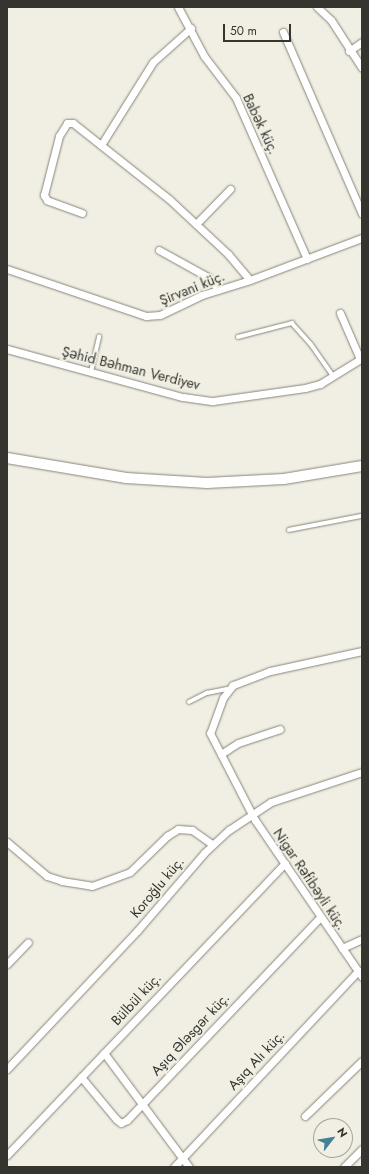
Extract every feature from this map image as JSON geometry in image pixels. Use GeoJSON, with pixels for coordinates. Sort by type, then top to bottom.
{"type":"FeatureCollection","features":[{"type":"Feature","properties":{"kind":"main road"},"geometry":{"type":"LineString","coordinates":[[7,458],[126,478],[207,483],[284,479],[362,466]]}},
{"type":"Feature","properties":{"kind":"street","name":"Babək küç."},"geometry":{"type":"LineString","coordinates":[[178,7],[191,28],[204,56],[236,98],[307,259]]}},
{"type":"Feature","properties":{"kind":"street"},"geometry":{"type":"LineString","coordinates":[[317,7],[331,20],[362,68]]}},
{"type":"Feature","properties":{"kind":"street"},"geometry":{"type":"LineString","coordinates":[[101,145],[153,62],[191,28]]}},
{"type":"Feature","properties":{"kind":"street"},"geometry":{"type":"LineString","coordinates":[[284,32],[362,214]]}},
{"type":"Feature","properties":{"kind":"street"},"geometry":{"type":"LineString","coordinates":[[350,50],[362,42]]}},
{"type":"Feature","properties":{"kind":"street"},"geometry":{"type":"LineString","coordinates":[[82,213],[48,200],[44,195],[62,127],[73,123],[196,224],[242,267],[250,280]]}},
{"type":"Feature","properties":{"kind":"street"},"geometry":{"type":"LineString","coordinates":[[196,224],[230,189]]}},
{"type":"Feature","properties":{"kind":"street","name":"Şirvani küç."},"geometry":{"type":"LineString","coordinates":[[7,269],[146,316],[160,315],[218,289],[250,280],[362,238]]}},
{"type":"Feature","properties":{"kind":"street"},"geometry":{"type":"LineString","coordinates":[[159,250],[208,278],[218,289]]}},
{"type":"Feature","properties":{"kind":"street"},"geometry":{"type":"LineString","coordinates":[[340,313],[361,358]]}},
{"type":"Feature","properties":{"kind":"street","name":"Şəhid Bəhman Verdiyev"},"geometry":{"type":"LineString","coordinates":[[7,349],[183,397],[213,401],[305,388],[333,376],[361,358]]}},
{"type":"Feature","properties":{"kind":"street"},"geometry":{"type":"LineString","coordinates":[[227,689],[270,671],[362,651]]}},
{"type":"Feature","properties":{"kind":"street","name":"Nigar Rəfibəyli küç."},"geometry":{"type":"LineString","coordinates":[[227,689],[210,729],[211,738],[253,814],[320,917],[360,974]]}},
{"type":"Feature","properties":{"kind":"street"},"geometry":{"type":"LineString","coordinates":[[221,754],[238,743],[280,729]]}},
{"type":"Feature","properties":{"kind":"street","name":"Koroğlu küç."},"geometry":{"type":"LineString","coordinates":[[7,1069],[137,931],[212,844],[253,814],[282,798],[361,774]]}},
{"type":"Feature","properties":{"kind":"street"},"geometry":{"type":"LineString","coordinates":[[7,842],[47,876],[62,882],[92,886],[130,872],[166,836],[178,828],[192,830],[212,844]]}},
{"type":"Feature","properties":{"kind":"street","name":"Bülbül küç."},"geometry":{"type":"LineString","coordinates":[[7,1155],[285,863]]}},
{"type":"Feature","properties":{"kind":"street","name":"Aşıq Ələsgər küç."},"geometry":{"type":"LineString","coordinates":[[81,1077],[121,1123],[143,1103],[320,917]]}},
{"type":"Feature","properties":{"kind":"street"},"geometry":{"type":"LineString","coordinates":[[342,948],[362,939]]}},
{"type":"Feature","properties":{"kind":"street"},"geometry":{"type":"LineString","coordinates":[[7,964],[28,942]]}},
{"type":"Feature","properties":{"kind":"street","name":"Aşıq Alı küç."},"geometry":{"type":"LineString","coordinates":[[174,1167],[360,974]]}},
{"type":"Feature","properties":{"kind":"street"},"geometry":{"type":"LineString","coordinates":[[104,1053],[143,1103],[189,1167]]}},
{"type":"Feature","properties":{"kind":"street"},"geometry":{"type":"LineString","coordinates":[[305,1116],[362,1061]]}},
{"type":"Feature","properties":{"kind":"street"},"geometry":{"type":"LineString","coordinates":[[344,1167],[362,1149]]}},
{"type":"Feature","properties":{"kind":"lane"},"geometry":{"type":"LineString","coordinates":[[238,337],[292,323],[311,344],[333,376]]}},
{"type":"Feature","properties":{"kind":"lane"},"geometry":{"type":"LineString","coordinates":[[91,372],[99,337]]}},
{"type":"Feature","properties":{"kind":"lane"},"geometry":{"type":"LineString","coordinates":[[289,530],[362,516]]}},
{"type":"Feature","properties":{"kind":"lane"},"geometry":{"type":"LineString","coordinates":[[189,702],[207,693],[227,689]]}}]}
